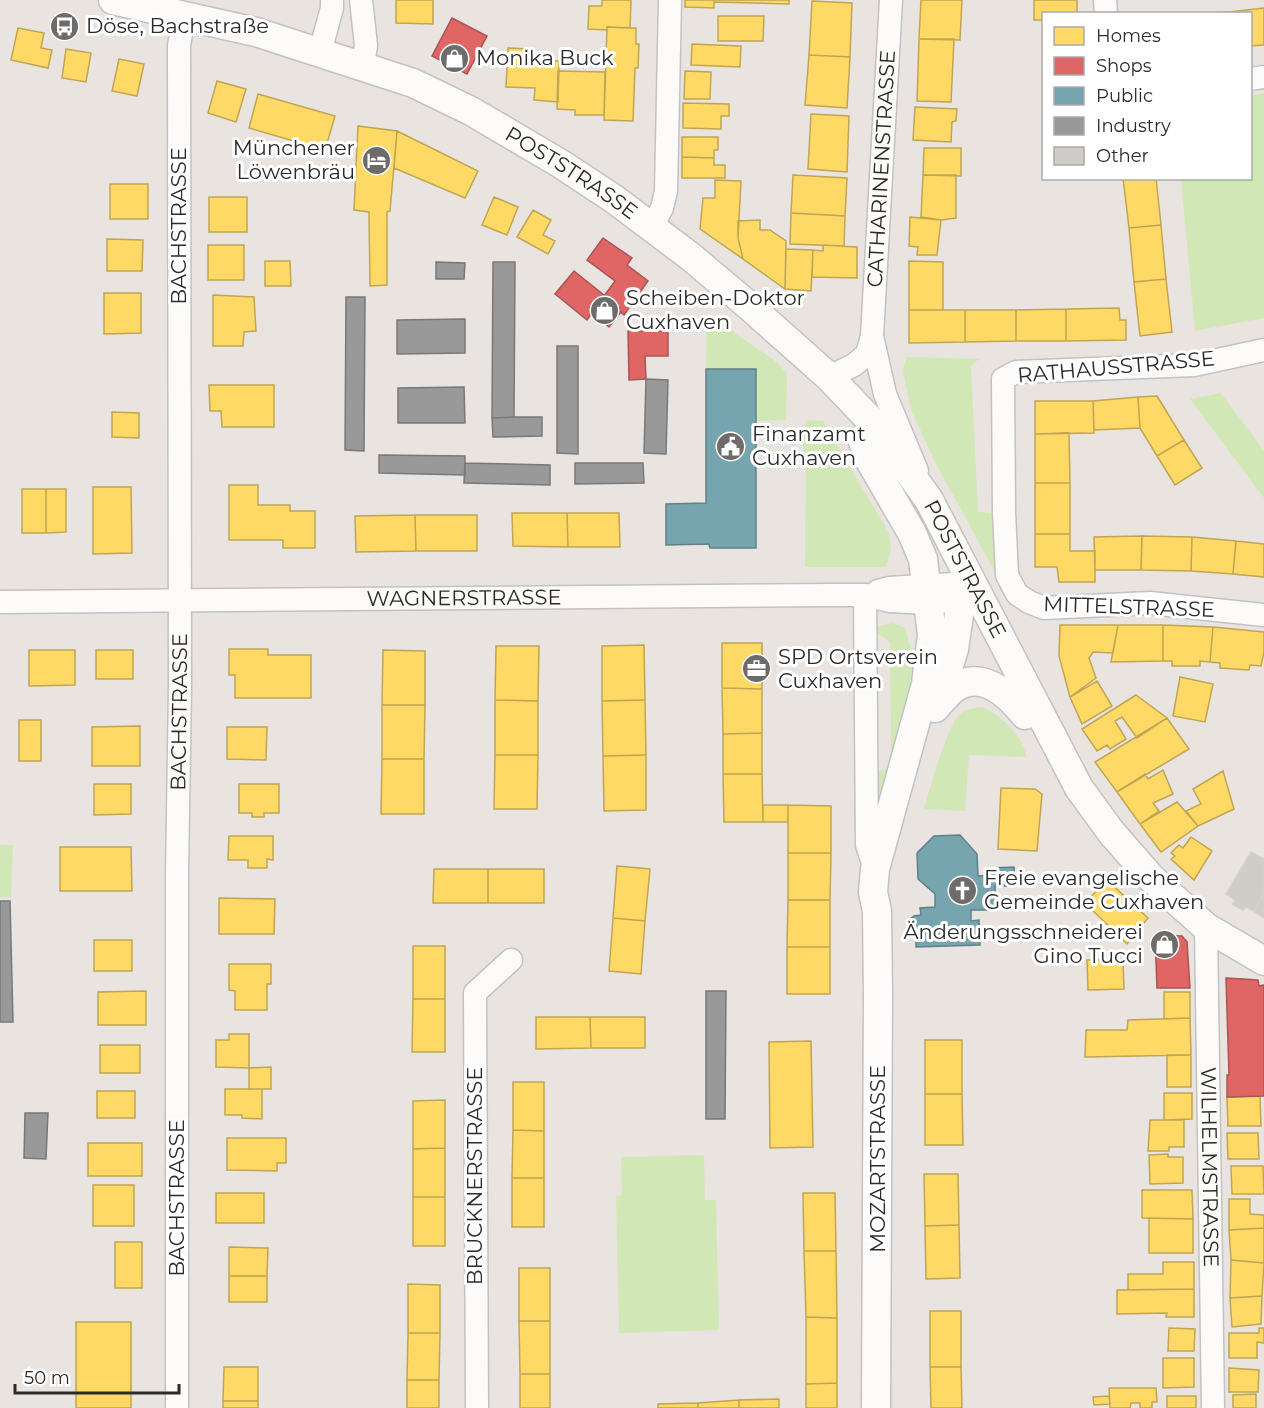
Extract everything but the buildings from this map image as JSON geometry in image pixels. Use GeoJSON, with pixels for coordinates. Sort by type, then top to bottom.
{"type":"FeatureCollection","features":[{"type":"Feature","properties":{"kind":"street","name":"POSTSTRASSE"},"geometry":{"type":"LineString","coordinates":[[113,0],[256,32],[413,83],[471,111],[561,164],[652,227],[748,305],[835,384],[875,425],[929,500],[964,593],[1025,715],[1067,762]]}},
{"type":"Feature","properties":{"kind":"street"},"geometry":{"type":"LineString","coordinates":[[320,52],[332,0]]}},
{"type":"Feature","properties":{"kind":"street"},"geometry":{"type":"LineString","coordinates":[[361,0],[366,45],[363,66]]}},
{"type":"Feature","properties":{"kind":"street"},"geometry":{"type":"LineString","coordinates":[[652,227],[662,208],[666,190],[670,0]]}},
{"type":"Feature","properties":{"kind":"street","name":"CATHARINENSTRASSE"},"geometry":{"type":"LineString","coordinates":[[835,384],[867,354],[872,336],[891,0]]}},
{"type":"Feature","properties":{"kind":"street","name":"BACHSTRASSE"},"geometry":{"type":"LineString","coordinates":[[177,1408],[177,875],[180,687],[178,600],[179,46],[184,16]]}},
{"type":"Feature","properties":{"kind":"street","name":"CATHARINENSTRASSE"},"geometry":{"type":"LineString","coordinates":[[872,336],[885,394],[929,500]]}},
{"type":"Feature","properties":{"kind":"street","name":"RATHAUSSTRASSE"},"geometry":{"type":"LineString","coordinates":[[1007,575],[1003,379],[1016,372],[1194,364],[1264,350]]}},
{"type":"Feature","properties":{"kind":"street","name":"POSTSTRASSE"},"geometry":{"type":"LineString","coordinates":[[835,384],[862,439],[911,505],[1067,762],[1079,788],[1111,832],[1151,878],[1206,927],[1264,961]]}},
{"type":"Feature","properties":{"kind":"street","name":"MOZARTSTRASSE"},"geometry":{"type":"LineString","coordinates":[[862,439],[869,459],[912,533],[923,560],[932,635],[926,684],[875,869],[873,892],[877,911],[878,1017],[876,1408]]}},
{"type":"Feature","properties":{"kind":"street","name":"MITTELSTRASSE"},"geometry":{"type":"LineString","coordinates":[[1007,575],[1017,594],[1044,608],[1150,603],[1264,615]]}},
{"type":"Feature","properties":{"kind":"street","name":"WAGNERSTRASSE"},"geometry":{"type":"LineString","coordinates":[[0,602],[865,595],[890,601],[926,594],[964,593]]}},
{"type":"Feature","properties":{"kind":"street","name":"MOZARTSTRASSE"},"geometry":{"type":"LineString","coordinates":[[877,911],[890,849],[954,649],[964,593]]}},
{"type":"Feature","properties":{"kind":"street","name":"MOZARTSTRASSE"},"geometry":{"type":"LineString","coordinates":[[865,595],[867,845],[875,869]]}},
{"type":"Feature","properties":{"kind":"street"},"geometry":{"type":"LineString","coordinates":[[935,708],[953,689],[973,682],[994,685],[1012,699],[1025,715]]}},
{"type":"Feature","properties":{"kind":"street","name":"WILHELMSTRASSE"},"geometry":{"type":"LineString","coordinates":[[1206,927],[1213,1408]]}},
{"type":"Feature","properties":{"kind":"street","name":"BRUCKNERSTRASSE"},"geometry":{"type":"LineString","coordinates":[[477,1408],[475,993],[511,960]]}},
{"type":"Feature","properties":{"kind":"green space"},"geometry":{"type":"Polygon","coordinates":[[[1264,93],[1264,318],[1195,331],[1181,180],[1252,180],[1252,96],[1264,93]]]}},
{"type":"Feature","properties":{"kind":"green space"},"geometry":{"type":"Polygon","coordinates":[[[707,314],[774,360],[787,373],[786,420],[756,421],[756,369],[706,369],[707,314]]]}},
{"type":"Feature","properties":{"kind":"green space"},"geometry":{"type":"Polygon","coordinates":[[[906,357],[979,359],[971,366],[978,512],[994,513],[995,572],[936,464],[911,410],[903,371],[906,357]]]}},
{"type":"Feature","properties":{"kind":"green space"},"geometry":{"type":"Polygon","coordinates":[[[1221,393],[1264,451],[1264,498],[1190,399],[1221,393]]]}},
{"type":"Feature","properties":{"kind":"green space"},"geometry":{"type":"Polygon","coordinates":[[[807,420],[823,421],[889,533],[891,549],[886,567],[805,567],[806,460],[802,440],[807,420]]]}},
{"type":"Feature","properties":{"kind":"green space"},"geometry":{"type":"Polygon","coordinates":[[[893,623],[905,628],[913,657],[912,662],[923,663],[874,837],[874,770],[891,770],[890,642],[874,631],[875,627],[893,623]]]}},
{"type":"Feature","properties":{"kind":"green space"},"geometry":{"type":"Polygon","coordinates":[[[982,707],[1010,727],[1021,741],[1026,757],[969,755],[965,811],[924,809],[954,722],[964,711],[982,707]]]}},
{"type":"Feature","properties":{"kind":"green space"},"geometry":{"type":"Polygon","coordinates":[[[0,845],[13,845],[11,897],[0,897],[0,845]]]}},
{"type":"Feature","properties":{"kind":"green space"},"geometry":{"type":"Polygon","coordinates":[[[704,1155],[705,1200],[716,1200],[719,1330],[619,1333],[616,1196],[622,1195],[621,1157],[704,1155]]]}},
{"type":"Feature","properties":{"kind":"place","name":"Döse, Bachstraße"},"geometry":{"type":"Point","coordinates":[65,26]}},
{"type":"Feature","properties":{"kind":"place","name":"Monika Buck"},"geometry":{"type":"Point","coordinates":[455,58]}},
{"type":"Feature","properties":{"kind":"place","name":"Münchener Löwenbräu"},"geometry":{"type":"Point","coordinates":[376,160]}},
{"type":"Feature","properties":{"kind":"place","name":"Scheiben-Doktor Cuxhaven"},"geometry":{"type":"Point","coordinates":[605,310]}},
{"type":"Feature","properties":{"kind":"place","name":"Finanzamt Cuxhaven"},"geometry":{"type":"Point","coordinates":[731,446]}},
{"type":"Feature","properties":{"kind":"place","name":"SPD Ortsverein Cuxhaven"},"geometry":{"type":"Point","coordinates":[757,669]}},
{"type":"Feature","properties":{"kind":"place","name":"Freie evangelische Gemeinde Cuxhaven"},"geometry":{"type":"Point","coordinates":[963,890]}},
{"type":"Feature","properties":{"kind":"place","name":"Änderungsschneiderei Gino Tucci"},"geometry":{"type":"Point","coordinates":[1164,944]}}]}
